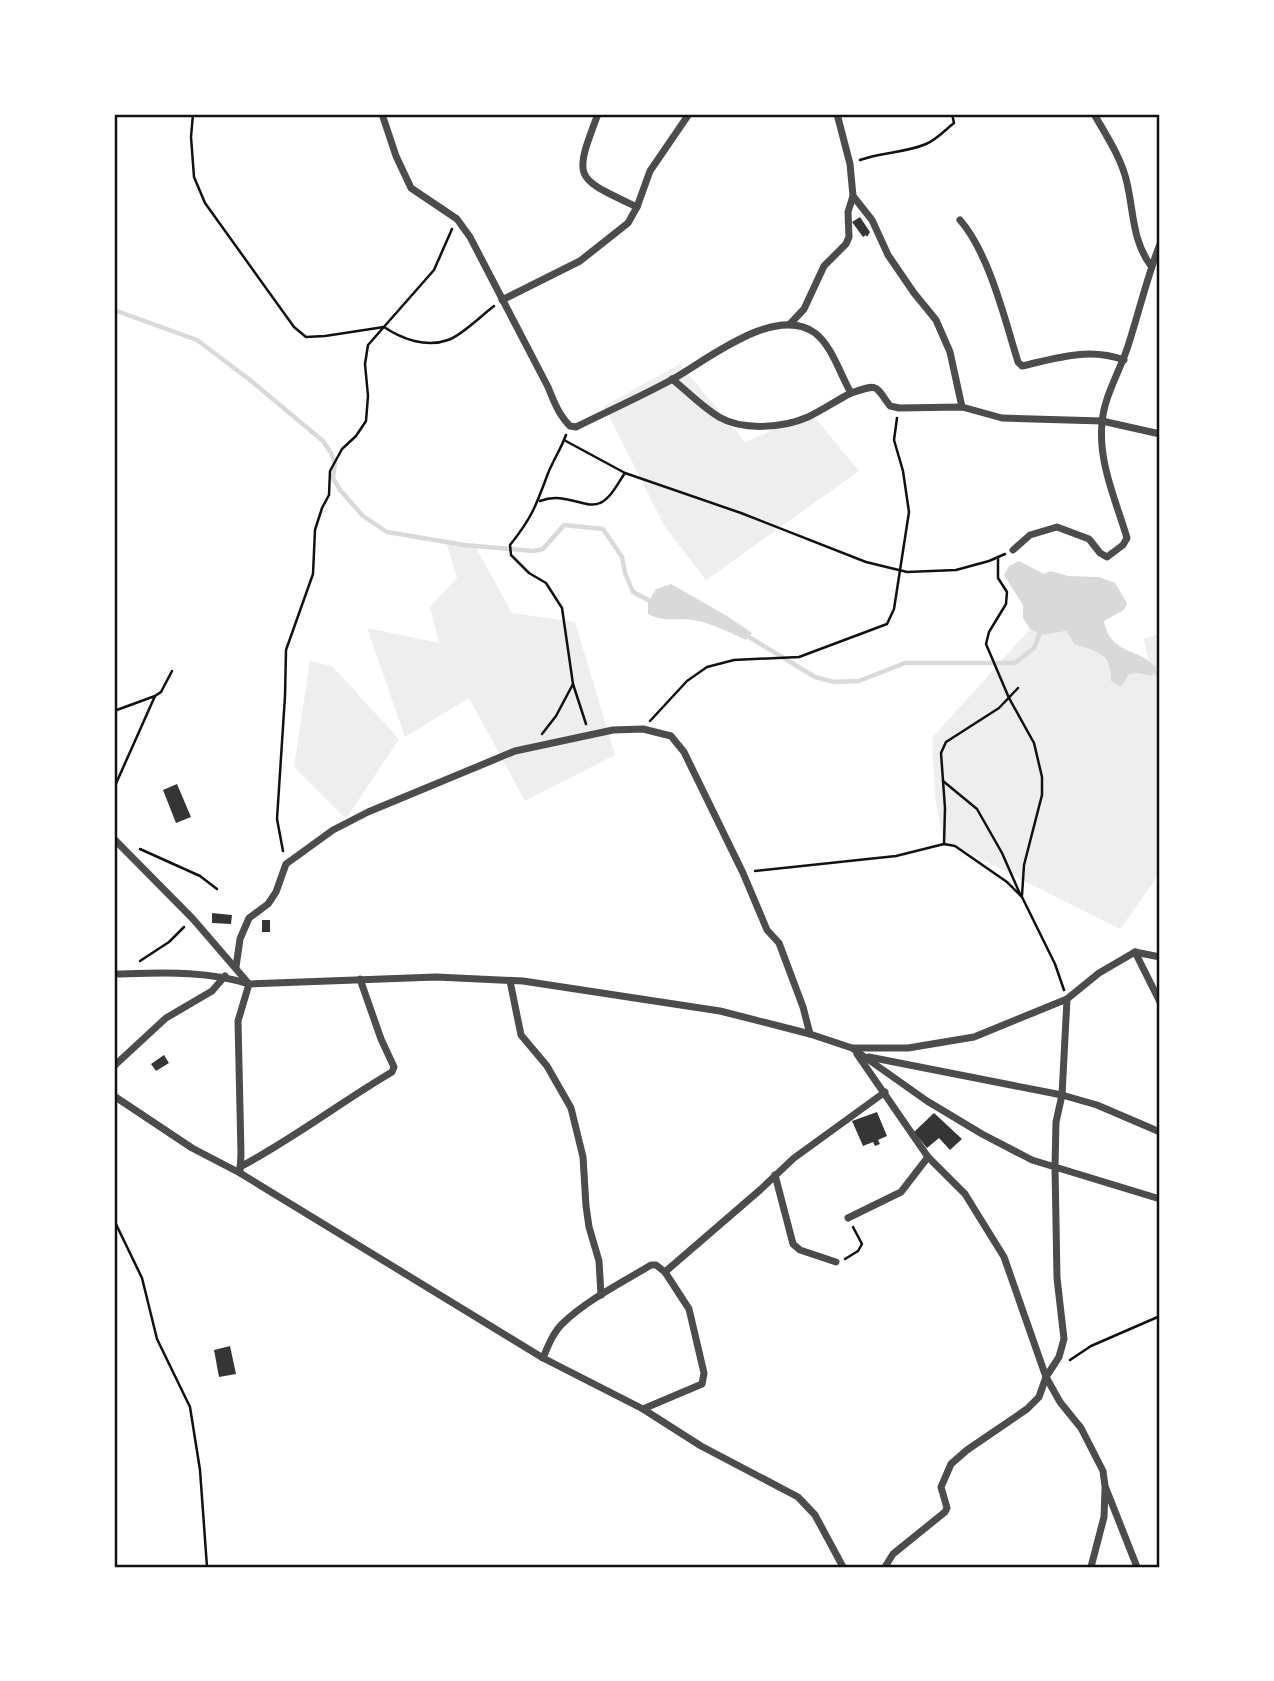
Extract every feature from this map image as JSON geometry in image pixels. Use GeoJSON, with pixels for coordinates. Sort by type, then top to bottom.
{"type":"FeatureCollection","features":[{"type":"Feature","properties":{"kind":"street"},"geometry":{"type":"LineString","coordinates":[[382,114],[396,156],[411,187],[457,219],[470,237],[558,410],[570,426],[576,427],[672,379],[727,345],[755,333],[790,324],[804,309],[824,266],[846,244],[849,237],[848,212],[853,197],[850,164],[837,114]]}},
{"type":"Feature","properties":{"kind":"street"},"geometry":{"type":"LineString","coordinates":[[598,114],[585,144],[582,171],[587,181],[637,207]]}},
{"type":"Feature","properties":{"kind":"street"},"geometry":{"type":"LineString","coordinates":[[502,300],[580,261],[621,230],[637,207],[650,171],[690,114]]}},
{"type":"Feature","properties":{"kind":"street"},"geometry":{"type":"LineString","coordinates":[[1094,114],[1122,166],[1134,231],[1142,254],[1151,266]]}},
{"type":"Feature","properties":{"kind":"street"},"geometry":{"type":"LineString","coordinates":[[853,197],[872,220],[888,255],[936,320],[950,352],[962,407]]}},
{"type":"Feature","properties":{"kind":"street"},"geometry":{"type":"LineString","coordinates":[[960,220],[973,234],[984,259],[1018,362],[1022,366],[1079,353],[1106,353],[1124,360]]}},
{"type":"Feature","properties":{"kind":"street"},"geometry":{"type":"LineString","coordinates":[[1013,550],[1030,535],[1057,527],[1088,538],[1103,556],[1107,557],[1123,545],[1126,538],[1105,471],[1102,421],[1160,244]]}},
{"type":"Feature","properties":{"kind":"street"},"geometry":{"type":"LineString","coordinates":[[790,324],[814,332],[823,341],[851,393]]}},
{"type":"Feature","properties":{"kind":"street"},"geometry":{"type":"LineString","coordinates":[[672,379],[718,416],[733,423],[748,425],[775,425],[807,417],[851,393],[875,387],[880,389],[890,406],[899,408],[962,407],[1002,418],[1102,421],[1160,434]]}},
{"type":"Feature","properties":{"kind":"street"},"geometry":{"type":"LineString","coordinates":[[236,967],[240,939],[249,918],[268,904],[276,892],[286,864],[333,830],[368,812],[515,751],[589,734],[620,729],[643,729],[671,736],[684,752],[743,873],[766,930],[779,943],[810,1034]]}},
{"type":"Feature","properties":{"kind":"street"},"geometry":{"type":"LineString","coordinates":[[114,839],[193,919],[249,984]]}},
{"type":"Feature","properties":{"kind":"street"},"geometry":{"type":"LineString","coordinates":[[852,1048],[908,1048],[974,1037],[1067,999],[1099,973],[1135,952],[1160,957]]}},
{"type":"Feature","properties":{"kind":"street"},"geometry":{"type":"LineString","coordinates":[[1135,952],[1160,1002]]}},
{"type":"Feature","properties":{"kind":"street"},"geometry":{"type":"LineString","coordinates":[[114,974],[190,973],[225,976],[249,984],[436,977],[523,981],[720,1012],[810,1034],[852,1048],[927,1101],[982,1135],[1032,1160],[1160,1199]]}},
{"type":"Feature","properties":{"kind":"street"},"geometry":{"type":"LineString","coordinates":[[114,1066],[166,1018],[212,991],[225,976]]}},
{"type":"Feature","properties":{"kind":"street"},"geometry":{"type":"LineString","coordinates":[[240,1170],[392,1072],[394,1067],[360,979]]}},
{"type":"Feature","properties":{"kind":"street"},"geometry":{"type":"LineString","coordinates":[[510,981],[521,1035],[547,1066],[571,1108],[583,1157],[586,1206],[599,1261],[601,1295]]}},
{"type":"Feature","properties":{"kind":"street"},"geometry":{"type":"LineString","coordinates":[[240,1170],[238,1021],[249,984]]}},
{"type":"Feature","properties":{"kind":"street"},"geometry":{"type":"LineString","coordinates":[[886,1567],[893,1554],[945,1512],[947,1508],[941,1487],[951,1464],[1027,1409],[1039,1397],[1046,1377],[1059,1357],[1064,1339],[1057,1278],[1056,1122],[1062,1095],[1067,999]]}},
{"type":"Feature","properties":{"kind":"street"},"geometry":{"type":"LineString","coordinates":[[852,1048],[928,1157],[965,1194],[1004,1256],[1046,1377],[1060,1402],[1088,1440],[1103,1471],[1104,1517],[1091,1567]]}},
{"type":"Feature","properties":{"kind":"street"},"geometry":{"type":"LineString","coordinates":[[865,1056],[1062,1095],[1097,1105],[1160,1132]]}},
{"type":"Feature","properties":{"kind":"street"},"geometry":{"type":"LineString","coordinates":[[666,1272],[794,1157],[885,1092]]}},
{"type":"Feature","properties":{"kind":"street"},"geometry":{"type":"LineString","coordinates":[[114,1096],[192,1148],[240,1170],[543,1358],[643,1409],[701,1446],[798,1497],[815,1515],[843,1567]]}},
{"type":"Feature","properties":{"kind":"street"},"geometry":{"type":"LineString","coordinates":[[848,1218],[901,1192],[928,1157]]}},
{"type":"Feature","properties":{"kind":"street"},"geometry":{"type":"LineString","coordinates":[[775,1175],[793,1244],[800,1250],[836,1262]]}},
{"type":"Feature","properties":{"kind":"street"},"geometry":{"type":"LineString","coordinates":[[543,1358],[550,1340],[562,1324],[601,1295],[651,1265],[656,1265],[666,1272],[689,1309],[704,1373],[702,1384],[643,1409]]}},
{"type":"Feature","properties":{"kind":"street"},"geometry":{"type":"LineString","coordinates":[[1105,1486],[1137,1567]]}},
{"type":"Feature","properties":{"kind":"path"},"geometry":{"type":"LineString","coordinates":[[193,114],[191,137],[194,177],[205,204],[294,327],[306,337],[384,327],[397,336],[423,344],[449,340],[502,300]]}},
{"type":"Feature","properties":{"kind":"path"},"geometry":{"type":"LineString","coordinates":[[850,164],[878,153],[904,151],[929,143],[954,123],[953,114]]}},
{"type":"Feature","properties":{"kind":"path"},"geometry":{"type":"LineString","coordinates":[[286,864],[276,819],[286,650],[313,574],[315,530],[328,495],[330,471],[342,449],[356,436],[366,421],[368,396],[365,364],[368,345],[434,270],[457,219]]}},
{"type":"Feature","properties":{"kind":"path"},"geometry":{"type":"LineString","coordinates":[[643,729],[687,681],[707,667],[733,660],[799,657],[887,624],[894,610],[909,512],[903,471],[894,440],[899,408]]}},
{"type":"Feature","properties":{"kind":"path"},"geometry":{"type":"LineString","coordinates":[[570,426],[547,474],[539,501],[529,520],[510,545],[510,555],[529,573],[546,583],[562,608],[573,684],[589,734]]}},
{"type":"Feature","properties":{"kind":"path"},"geometry":{"type":"LineString","coordinates":[[564,440],[625,473],[741,513],[866,562],[900,571],[956,570],[1013,550]]}},
{"type":"Feature","properties":{"kind":"path"},"geometry":{"type":"LineString","coordinates":[[539,501],[562,497],[592,505],[601,503],[625,473]]}},
{"type":"Feature","properties":{"kind":"path"},"geometry":{"type":"LineString","coordinates":[[999,557],[998,578],[1007,592],[1006,604],[989,632],[986,644],[1009,698],[1034,743],[1042,777],[1042,795],[1024,865],[1022,897]]}},
{"type":"Feature","properties":{"kind":"path"},"geometry":{"type":"LineString","coordinates":[[114,710],[161,692],[172,671]]}},
{"type":"Feature","properties":{"kind":"path"},"geometry":{"type":"LineString","coordinates":[[533,747],[556,716],[573,684]]}},
{"type":"Feature","properties":{"kind":"path"},"geometry":{"type":"LineString","coordinates":[[944,844],[941,753],[946,742],[999,708],[1018,688]]}},
{"type":"Feature","properties":{"kind":"path"},"geometry":{"type":"LineString","coordinates":[[114,788],[155,696]]}},
{"type":"Feature","properties":{"kind":"path"},"geometry":{"type":"LineString","coordinates":[[943,781],[977,809],[996,841],[1055,964],[1067,999]]}},
{"type":"Feature","properties":{"kind":"path"},"geometry":{"type":"LineString","coordinates":[[743,873],[896,856],[944,844],[955,846],[1007,881],[1022,897]]}},
{"type":"Feature","properties":{"kind":"path"},"geometry":{"type":"LineString","coordinates":[[138,848],[200,876],[217,889]]}},
{"type":"Feature","properties":{"kind":"path"},"geometry":{"type":"LineString","coordinates":[[134,963],[144,960],[169,942],[193,919]]}},
{"type":"Feature","properties":{"kind":"path"},"geometry":{"type":"LineString","coordinates":[[836,1262],[858,1251],[862,1244],[848,1218]]}},
{"type":"Feature","properties":{"kind":"path"},"geometry":{"type":"LineString","coordinates":[[114,1220],[142,1278],[157,1339],[190,1406],[201,1469],[207,1567]]}},
{"type":"Feature","properties":{"kind":"path"},"geometry":{"type":"LineString","coordinates":[[1070,1359],[1091,1346],[1160,1316]]}},
{"type":"Feature","properties":{"kind":"shaded area"},"geometry":{"type":"Polygon","coordinates":[[[680,364],[745,442],[811,413],[859,471],[706,580],[665,527],[604,406],[680,364]]]}},
{"type":"Feature","properties":{"kind":"shaded area"},"geometry":{"type":"Polygon","coordinates":[[[446,542],[475,546],[512,613],[575,622],[615,755],[525,801],[469,698],[405,737],[367,628],[439,643],[430,607],[457,578],[446,542]]]}},
{"type":"Feature","properties":{"kind":"shaded area"},"geometry":{"type":"Polygon","coordinates":[[[1019,561],[1044,574],[1051,571],[1068,576],[1099,577],[1115,583],[1127,603],[1124,610],[1104,621],[1107,632],[1118,645],[1150,661],[1157,668],[1151,676],[1129,674],[1121,687],[1111,681],[1106,659],[1096,651],[1075,645],[1066,631],[1043,635],[1030,629],[1023,618],[1023,605],[1004,575],[1009,566],[1019,561]]]}},
{"type":"Feature","properties":{"kind":"shaded area"},"geometry":{"type":"Polygon","coordinates":[[[671,584],[752,633],[746,640],[700,621],[664,619],[648,614],[648,602],[656,589],[671,584]]]}},
{"type":"Feature","properties":{"kind":"shaded area"},"geometry":{"type":"Polygon","coordinates":[[[1030,629],[1043,635],[1066,631],[1075,645],[1098,651],[1112,669],[1129,674],[1156,668],[1148,658],[1144,639],[1160,633],[1160,873],[1120,929],[955,846],[944,844],[935,797],[932,738],[1030,629]]]}},
{"type":"Feature","properties":{"kind":"shaded area"},"geometry":{"type":"Polygon","coordinates":[[[310,661],[332,666],[399,739],[346,819],[294,767],[310,661]]]}},
{"type":"Feature","properties":{"kind":"building"},"geometry":{"type":"Polygon","coordinates":[[[860,217],[870,232],[867,237],[863,237],[852,222],[860,217]]]}},
{"type":"Feature","properties":{"kind":"building"},"geometry":{"type":"Polygon","coordinates":[[[177,784],[191,817],[176,823],[163,790],[177,784]]]}},
{"type":"Feature","properties":{"kind":"building"},"geometry":{"type":"Polygon","coordinates":[[[212,913],[232,915],[231,924],[212,923],[212,913]]]}},
{"type":"Feature","properties":{"kind":"building"},"geometry":{"type":"Polygon","coordinates":[[[262,920],[270,920],[270,932],[262,932],[262,920]]]}},
{"type":"Feature","properties":{"kind":"building"},"geometry":{"type":"Polygon","coordinates":[[[164,1055],[169,1063],[156,1071],[151,1064],[164,1055]]]}},
{"type":"Feature","properties":{"kind":"building"},"geometry":{"type":"Polygon","coordinates":[[[877,1112],[887,1136],[878,1140],[880,1144],[875,1146],[873,1142],[863,1146],[852,1121],[877,1112]]]}},
{"type":"Feature","properties":{"kind":"building"},"geometry":{"type":"Polygon","coordinates":[[[934,1113],[962,1139],[950,1150],[939,1138],[927,1148],[914,1132],[934,1113]]]}},
{"type":"Feature","properties":{"kind":"building"},"geometry":{"type":"Polygon","coordinates":[[[230,1346],[236,1374],[219,1377],[214,1350],[230,1346]]]}},
{"type":"Feature","properties":{"kind":"waterway"},"geometry":{"type":"LineString","coordinates":[[114,310],[197,340],[250,380],[323,441],[335,463],[333,478],[340,490],[363,516],[387,532],[464,545],[533,551],[543,549],[564,525],[603,529],[622,557],[633,592],[654,603]]}},
{"type":"Feature","properties":{"kind":"waterway"},"geometry":{"type":"LineString","coordinates":[[744,634],[815,677],[834,682],[859,681],[905,663],[1015,663],[1034,648],[1041,630]]}},
{"type":"Feature","properties":{"kind":"waterway"},"geometry":{"type":"LineString","coordinates":[[1149,668],[1160,675]]}}]}
